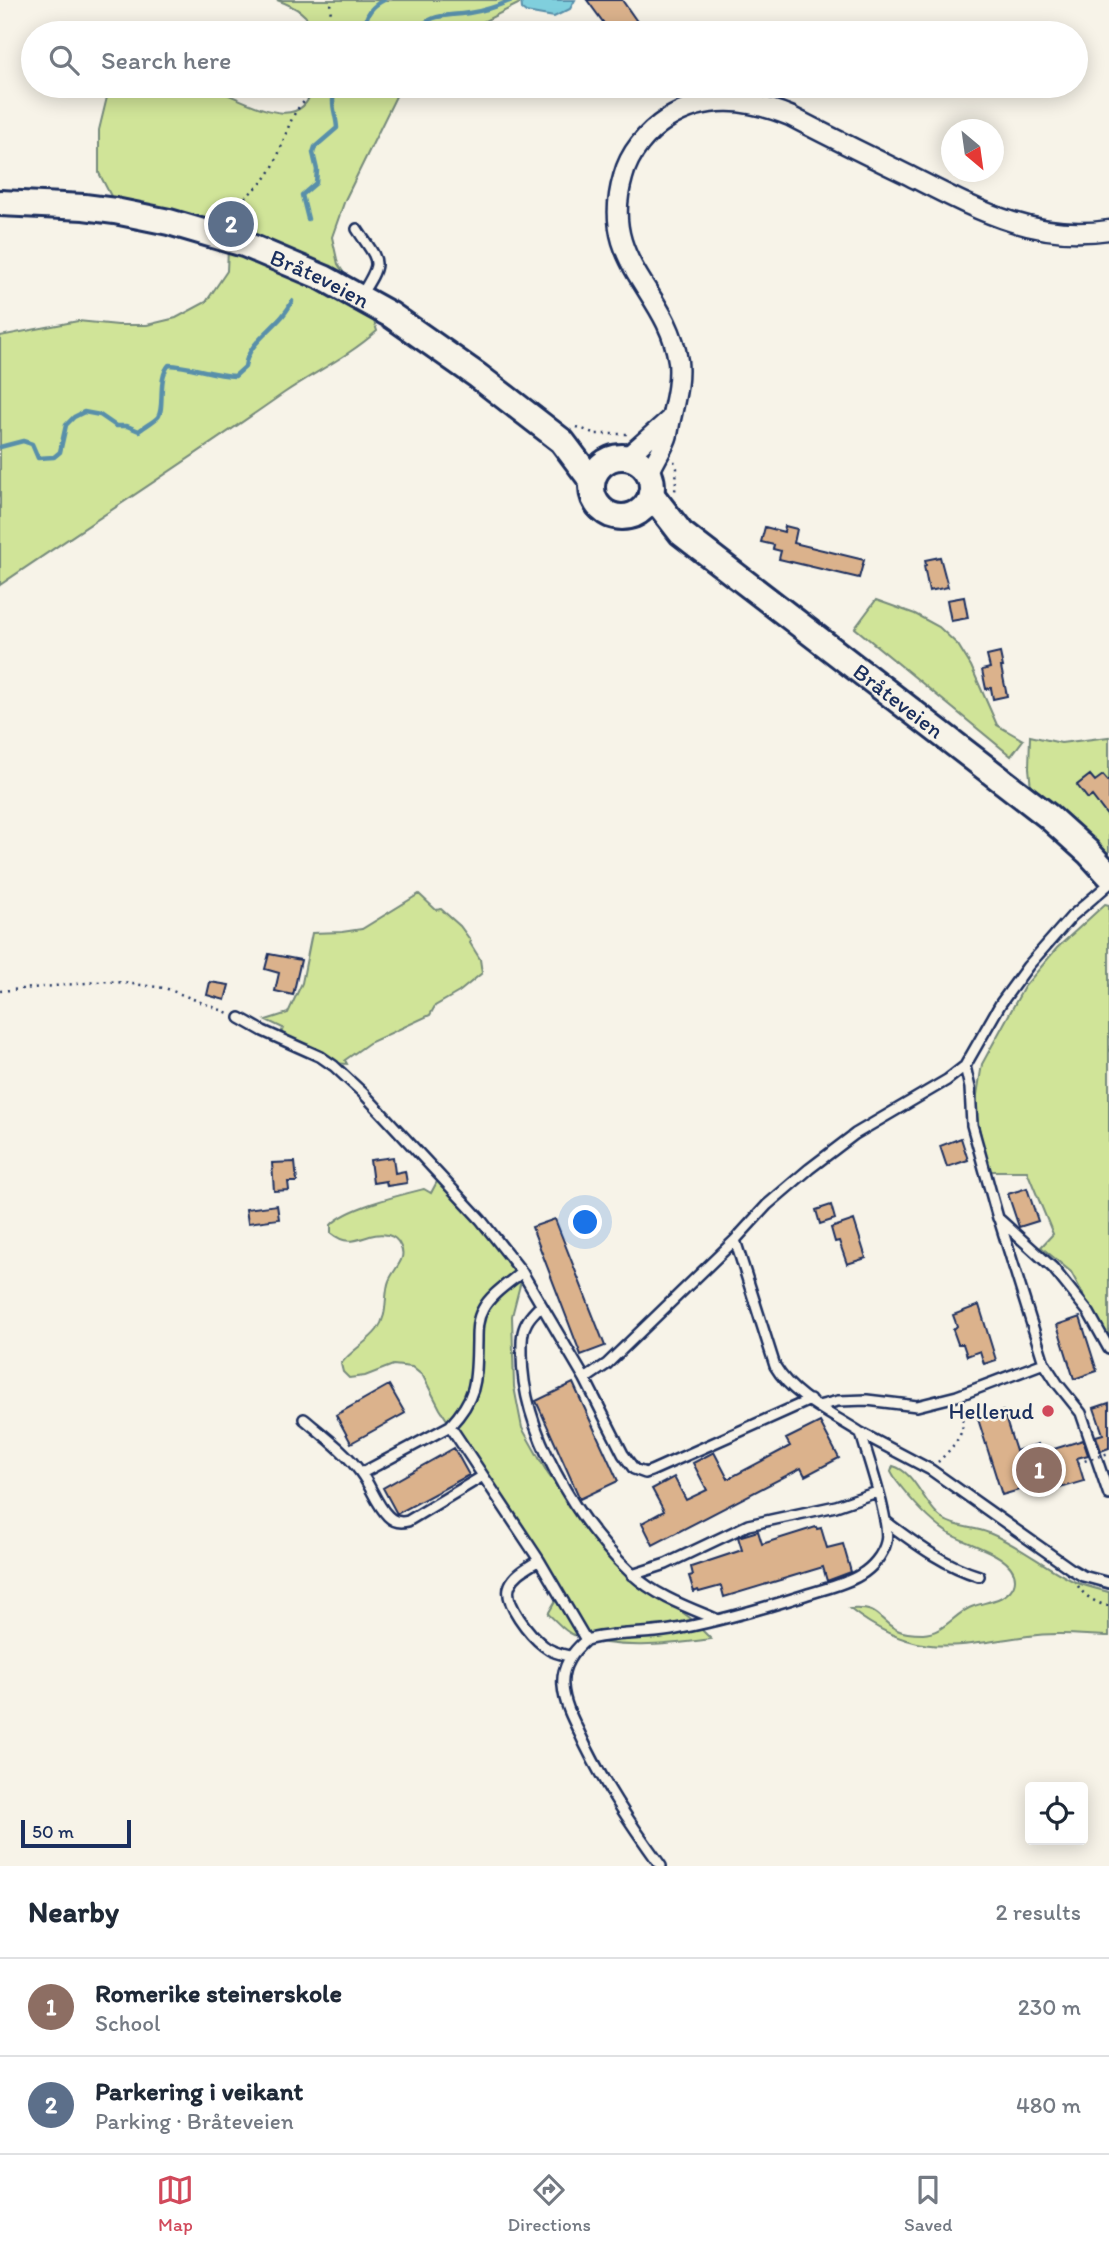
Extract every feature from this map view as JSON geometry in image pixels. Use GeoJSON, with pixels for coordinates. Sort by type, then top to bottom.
{"type":"FeatureCollection","features":[{"type":"Feature","properties":{"kind":"main road","name":"Bråteveien"},"geometry":{"type":"LineString","coordinates":[[0,203],[60,205],[115,211],[169,222],[221,236],[300,266],[360,296],[446,352],[562,442],[592,481]]}},
{"type":"Feature","properties":{"kind":"main road","name":"Bråteveien"},"geometry":{"type":"LineString","coordinates":[[562,442],[618,458]]}},
{"type":"Feature","properties":{"kind":"main road"},"geometry":{"type":"LineString","coordinates":[[618,458],[640,463],[650,484],[645,506],[633,515],[615,516],[599,507],[592,491],[592,481],[598,468],[618,458]]}},
{"type":"Feature","properties":{"kind":"main road","name":"Bråteveien"},"geometry":{"type":"LineString","coordinates":[[650,484],[681,533]]}},
{"type":"Feature","properties":{"kind":"main road","name":"Bråteveien"},"geometry":{"type":"LineString","coordinates":[[633,515],[681,533],[1048,816],[1109,875]]}},
{"type":"Feature","properties":{"kind":"street"},"geometry":{"type":"LineString","coordinates":[[650,484],[667,438],[678,387],[677,359],[664,321],[624,250],[619,230],[618,205],[624,171],[641,142],[667,120],[688,108],[726,101],[761,106],[790,116],[964,203],[1004,220],[1043,231],[1063,233],[1109,230]]}},
{"type":"Feature","properties":{"kind":"street"},"geometry":{"type":"LineString","coordinates":[[618,458],[671,418]]}},
{"type":"Feature","properties":{"kind":"lane"},"geometry":{"type":"LineString","coordinates":[[357,229],[376,258],[377,264],[360,296]]}},
{"type":"Feature","properties":{"kind":"lane"},"geometry":{"type":"LineString","coordinates":[[585,1379],[607,1364],[735,1240],[767,1205],[808,1169],[855,1135],[947,1080],[965,1066],[1001,1003],[1028,966],[1072,916],[1109,884]]}},
{"type":"Feature","properties":{"kind":"lane"},"geometry":{"type":"LineString","coordinates":[[240,1018],[321,1057],[348,1079],[481,1220],[522,1272],[585,1379],[623,1454],[634,1469],[645,1473],[814,1403],[867,1400],[917,1406],[957,1396],[1044,1363]]}},
{"type":"Feature","properties":{"kind":"lane"},"geometry":{"type":"LineString","coordinates":[[965,1066],[970,1087],[972,1125],[1044,1363],[1081,1413],[1109,1495]]}},
{"type":"Feature","properties":{"kind":"lane"},"geometry":{"type":"LineString","coordinates":[[998,1218],[1053,1268],[1089,1313],[1109,1349]]}},
{"type":"Feature","properties":{"kind":"lane"},"geometry":{"type":"LineString","coordinates":[[735,1240],[775,1366],[782,1378],[814,1403],[861,1433],[931,1470],[1071,1569],[1083,1576],[1109,1583]]}},
{"type":"Feature","properties":{"kind":"lane"},"geometry":{"type":"LineString","coordinates":[[362,1473],[450,1426],[465,1407],[475,1387],[478,1320],[483,1309],[522,1272]]}},
{"type":"Feature","properties":{"kind":"lane"},"geometry":{"type":"LineString","coordinates":[[540,1306],[527,1322],[522,1336],[522,1369],[527,1400],[537,1430],[566,1492],[584,1521],[632,1575],[667,1599],[716,1619]]}},
{"type":"Feature","properties":{"kind":"lane"},"geometry":{"type":"LineString","coordinates":[[304,1419],[362,1473],[388,1516],[399,1522],[408,1521],[483,1476]]}},
{"type":"Feature","properties":{"kind":"lane"},"geometry":{"type":"LineString","coordinates":[[450,1426],[539,1560],[586,1640]]}},
{"type":"Feature","properties":{"kind":"lane"},"geometry":{"type":"LineString","coordinates":[[661,1866],[608,1788],[568,1710],[562,1685],[569,1657],[586,1640],[600,1636],[671,1630],[758,1610],[861,1575],[881,1555],[886,1543],[885,1521],[861,1433]]}},
{"type":"Feature","properties":{"kind":"lane"},"geometry":{"type":"LineString","coordinates":[[632,1575],[666,1563],[748,1525],[836,1506],[877,1492]]}},
{"type":"Feature","properties":{"kind":"lane"},"geometry":{"type":"LineString","coordinates":[[885,1521],[927,1552],[956,1569],[979,1576]]}},
{"type":"Feature","properties":{"kind":"lane"},"geometry":{"type":"LineString","coordinates":[[539,1560],[514,1578],[508,1591],[509,1599],[522,1622],[544,1646],[569,1657]]}},
{"type":"Feature","properties":{"kind":"path"},"geometry":{"type":"LineString","coordinates":[[330,0],[330,21]]}},
{"type":"Feature","properties":{"kind":"path"},"geometry":{"type":"LineString","coordinates":[[221,236],[230,213],[262,183],[272,169],[295,112],[308,98]]}},
{"type":"Feature","properties":{"kind":"path"},"geometry":{"type":"LineString","coordinates":[[0,991],[108,981],[165,988],[240,1018]]}},
{"type":"Feature","properties":{"kind":"path"},"geometry":{"type":"LineString","coordinates":[[917,1406],[955,1410],[963,1419],[958,1437],[931,1470]]}},
{"type":"Feature","properties":{"kind":"path"},"geometry":{"type":"LineString","coordinates":[[1078,1463],[1109,1453]]}},
{"type":"Feature","properties":{"kind":"path"},"geometry":{"type":"LineString","coordinates":[[1071,1569],[1071,1577],[1081,1591],[1100,1605],[1109,1606]]}},
{"type":"Feature","properties":{"kind":"green space"},"geometry":{"type":"Polygon","coordinates":[[[277,0],[526,0],[485,21],[309,21],[295,8],[277,0]]]}},
{"type":"Feature","properties":{"kind":"green space"},"geometry":{"type":"Polygon","coordinates":[[[107,98],[236,98],[281,113],[295,111],[308,98],[395,98],[345,200],[332,237],[338,264],[373,318],[377,331],[0,585],[0,336],[78,321],[147,325],[176,318],[206,302],[227,271],[228,249],[114,202],[99,173],[99,130],[107,98]]]}},
{"type":"Feature","properties":{"kind":"green space"},"geometry":{"type":"Polygon","coordinates":[[[876,600],[915,614],[939,627],[958,645],[971,666],[997,725],[1023,740],[1011,756],[855,628],[876,600]]]}},
{"type":"Feature","properties":{"kind":"green space"},"geometry":{"type":"Polygon","coordinates":[[[1030,736],[1061,743],[1109,737],[1109,887],[1034,818],[1029,768],[1030,736]]]}},
{"type":"Feature","properties":{"kind":"green space"},"geometry":{"type":"Polygon","coordinates":[[[419,894],[436,910],[441,909],[460,926],[480,959],[482,973],[459,992],[435,1006],[430,1015],[369,1043],[345,1060],[347,1064],[331,1063],[279,1040],[283,1028],[266,1020],[288,1013],[302,983],[312,933],[362,929],[419,894]]]}},
{"type":"Feature","properties":{"kind":"green space"},"geometry":{"type":"Polygon","coordinates":[[[1105,904],[1109,905],[1109,1343],[1071,1272],[1041,1247],[1053,1234],[1027,1171],[988,1171],[975,1107],[982,1064],[1024,987],[1057,948],[1105,904]]]}},
{"type":"Feature","properties":{"kind":"green space"},"geometry":{"type":"Polygon","coordinates":[[[440,1176],[474,1204],[521,1281],[512,1316],[514,1387],[522,1428],[548,1474],[610,1550],[711,1639],[659,1645],[625,1645],[591,1640],[567,1631],[548,1614],[556,1600],[554,1586],[440,1409],[423,1376],[412,1367],[393,1365],[365,1376],[349,1378],[343,1372],[341,1364],[373,1335],[380,1324],[388,1284],[401,1260],[402,1250],[394,1237],[388,1235],[373,1235],[346,1241],[331,1233],[331,1225],[348,1213],[374,1203],[424,1189],[431,1193],[440,1176]]]}},
{"type":"Feature","properties":{"kind":"green space"},"geometry":{"type":"Polygon","coordinates":[[[893,1466],[908,1475],[943,1519],[989,1533],[1073,1581],[1109,1592],[1109,1636],[1048,1634],[956,1645],[916,1643],[895,1636],[850,1609],[873,1612],[890,1626],[903,1632],[931,1633],[967,1609],[1003,1597],[1015,1582],[1013,1570],[998,1556],[955,1537],[926,1515],[895,1479],[891,1472],[893,1466]]]}},
{"type":"Feature","properties":{"kind":"water"},"geometry":{"type":"Polygon","coordinates":[[[521,0],[575,0],[570,9],[554,17],[526,12],[522,9],[521,0]]]}},
{"type":"Feature","properties":{"kind":"building"},"geometry":{"type":"Polygon","coordinates":[[[587,0],[622,0],[637,21],[602,21],[587,0]]]}},
{"type":"Feature","properties":{"kind":"building"},"geometry":{"type":"Polygon","coordinates":[[[785,526],[797,529],[794,543],[864,560],[859,578],[779,559],[781,551],[773,549],[774,545],[761,542],[765,527],[784,532],[785,526]]]}},
{"type":"Feature","properties":{"kind":"building"},"geometry":{"type":"Polygon","coordinates":[[[940,557],[948,587],[929,591],[925,560],[940,557]]]}},
{"type":"Feature","properties":{"kind":"building"},"geometry":{"type":"Polygon","coordinates":[[[964,597],[968,618],[951,621],[947,600],[964,597]]]}},
{"type":"Feature","properties":{"kind":"building"},"geometry":{"type":"Polygon","coordinates":[[[1000,653],[1007,696],[993,699],[991,688],[986,689],[982,670],[990,668],[987,656],[1000,653]]]}},
{"type":"Feature","properties":{"kind":"building"},"geometry":{"type":"Polygon","coordinates":[[[1090,775],[1095,781],[1103,775],[1109,782],[1109,818],[1092,796],[1088,799],[1077,785],[1090,775]]]}},
{"type":"Feature","properties":{"kind":"building"},"geometry":{"type":"Polygon","coordinates":[[[269,954],[301,960],[293,995],[275,991],[279,973],[265,969],[269,954]]]}},
{"type":"Feature","properties":{"kind":"building"},"geometry":{"type":"Polygon","coordinates":[[[210,982],[229,985],[225,1000],[207,995],[210,982]]]}},
{"type":"Feature","properties":{"kind":"building"},"geometry":{"type":"Polygon","coordinates":[[[961,1138],[968,1160],[947,1167],[940,1146],[961,1138]]]}},
{"type":"Feature","properties":{"kind":"building"},"geometry":{"type":"Polygon","coordinates":[[[393,1157],[395,1173],[405,1171],[407,1183],[387,1186],[386,1181],[373,1183],[370,1160],[393,1157]]]}},
{"type":"Feature","properties":{"kind":"building"},"geometry":{"type":"Polygon","coordinates":[[[295,1162],[297,1182],[288,1182],[289,1190],[274,1191],[272,1163],[295,1162]]]}},
{"type":"Feature","properties":{"kind":"building"},"geometry":{"type":"Polygon","coordinates":[[[1027,1188],[1038,1221],[1019,1227],[1008,1194],[1027,1188]]]}},
{"type":"Feature","properties":{"kind":"building"},"geometry":{"type":"Polygon","coordinates":[[[277,1205],[279,1219],[248,1223],[246,1209],[277,1205]]]}},
{"type":"Feature","properties":{"kind":"building"},"geometry":{"type":"Polygon","coordinates":[[[831,1205],[835,1219],[820,1224],[816,1210],[831,1205]]]}},
{"type":"Feature","properties":{"kind":"building"},"geometry":{"type":"Polygon","coordinates":[[[555,1219],[605,1346],[581,1355],[532,1227],[555,1219]]]}},
{"type":"Feature","properties":{"kind":"building"},"geometry":{"type":"Polygon","coordinates":[[[854,1220],[866,1258],[847,1264],[831,1228],[854,1220]]]}},
{"type":"Feature","properties":{"kind":"building"},"geometry":{"type":"Polygon","coordinates":[[[979,1305],[996,1360],[984,1364],[980,1351],[967,1356],[963,1344],[958,1344],[953,1330],[957,1326],[953,1315],[979,1305]]]}},
{"type":"Feature","properties":{"kind":"building"},"geometry":{"type":"Polygon","coordinates":[[[1080,1317],[1097,1371],[1074,1379],[1057,1325],[1080,1317]]]}},
{"type":"Feature","properties":{"kind":"building"},"geometry":{"type":"Polygon","coordinates":[[[573,1383],[618,1481],[580,1499],[536,1401],[573,1383]]]}},
{"type":"Feature","properties":{"kind":"building"},"geometry":{"type":"Polygon","coordinates":[[[389,1385],[405,1413],[351,1443],[336,1415],[389,1385]]]}},
{"type":"Feature","properties":{"kind":"building"},"geometry":{"type":"Polygon","coordinates":[[[1109,1403],[1109,1448],[1101,1451],[1096,1436],[1103,1434],[1094,1408],[1109,1403]]]}},
{"type":"Feature","properties":{"kind":"building"},"geometry":{"type":"Polygon","coordinates":[[[1003,1411],[1016,1451],[1038,1444],[1041,1453],[1083,1440],[1088,1455],[1077,1458],[1084,1481],[1043,1493],[1040,1484],[1002,1495],[978,1419],[1003,1411]]]}},
{"type":"Feature","properties":{"kind":"building"},"geometry":{"type":"Polygon","coordinates":[[[820,1422],[839,1458],[805,1476],[801,1468],[653,1545],[642,1523],[664,1511],[652,1489],[674,1477],[686,1500],[707,1490],[693,1463],[714,1452],[728,1479],[790,1446],[786,1439],[820,1422]]]}},
{"type":"Feature","properties":{"kind":"building"},"geometry":{"type":"Polygon","coordinates":[[[454,1448],[469,1475],[397,1514],[383,1488],[454,1448]]]}},
{"type":"Feature","properties":{"kind":"building"},"geometry":{"type":"Polygon","coordinates":[[[816,1527],[821,1528],[827,1548],[843,1544],[851,1572],[827,1581],[823,1567],[724,1597],[721,1586],[694,1592],[689,1576],[693,1575],[691,1567],[742,1550],[738,1537],[758,1531],[762,1544],[816,1527]]]}},
{"type":"Feature","properties":{"kind":"waterway"},"geometry":{"type":"LineString","coordinates":[[366,21],[375,6],[384,0]]}},
{"type":"Feature","properties":{"kind":"waterway"},"geometry":{"type":"LineString","coordinates":[[428,21],[480,11],[512,0]]}},
{"type":"Feature","properties":{"kind":"waterway"},"geometry":{"type":"LineString","coordinates":[[308,219],[302,195],[316,183],[317,170],[313,153],[315,147],[337,128],[333,98]]}},
{"type":"Feature","properties":{"kind":"waterway"},"geometry":{"type":"LineString","coordinates":[[0,447],[23,441],[32,444],[38,458],[54,457],[60,452],[66,425],[84,412],[100,415],[116,426],[127,426],[139,431],[160,413],[163,377],[169,365],[235,376],[245,367],[252,348],[281,318],[292,301]]}},
{"type":"Feature","properties":{"kind":"place","name":"Parkering i veikant"},"geometry":{"type":"Point","coordinates":[231,224]}},
{"type":"Feature","properties":{"kind":"place","name":"Hellerud"},"geometry":{"type":"Point","coordinates":[1048,1411]}},
{"type":"Feature","properties":{"kind":"place","name":"Romerike steinerskole"},"geometry":{"type":"Point","coordinates":[1039,1470]}}]}
